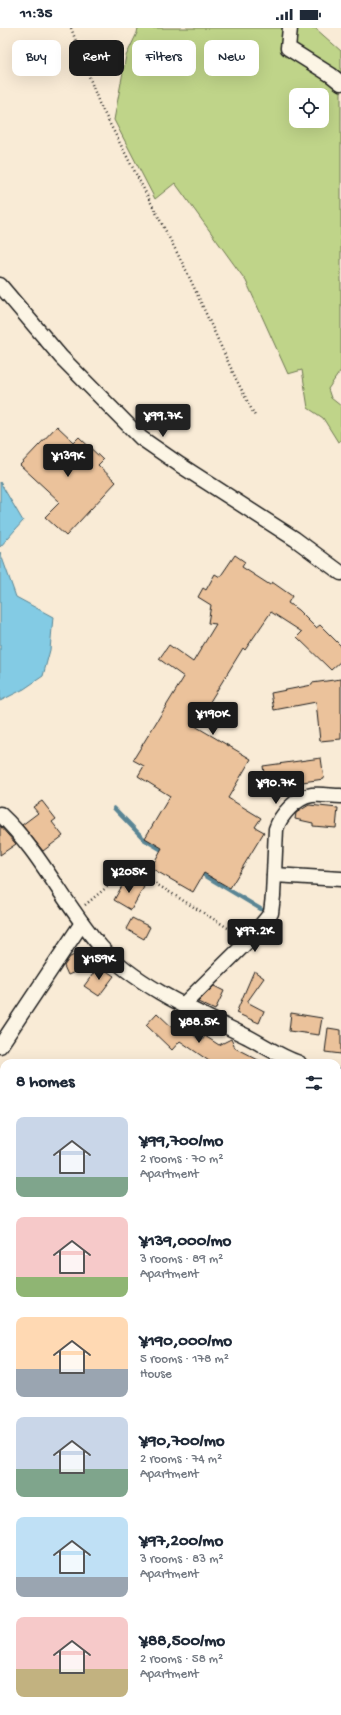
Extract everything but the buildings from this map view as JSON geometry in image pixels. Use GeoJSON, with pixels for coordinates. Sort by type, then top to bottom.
{"type":"FeatureCollection","features":[{"type":"Feature","properties":{"kind":"street"},"geometry":{"type":"LineString","coordinates":[[290,28],[288,48],[341,83]]}},
{"type":"Feature","properties":{"kind":"street"},"geometry":{"type":"LineString","coordinates":[[0,285],[61,357],[141,438],[295,540],[341,573]]}},
{"type":"Feature","properties":{"kind":"street"},"geometry":{"type":"LineString","coordinates":[[184,1005],[249,940],[271,913],[276,830],[279,821],[295,803],[310,795],[341,796]]}},
{"type":"Feature","properties":{"kind":"street"},"geometry":{"type":"LineString","coordinates":[[0,814],[26,844],[102,948],[129,973],[184,1005],[287,1059]]}},
{"type":"Feature","properties":{"kind":"street"},"geometry":{"type":"LineString","coordinates":[[274,875],[341,879]]}},
{"type":"Feature","properties":{"kind":"street"},"geometry":{"type":"LineString","coordinates":[[0,1046],[79,918]]}},
{"type":"Feature","properties":{"kind":"path"},"geometry":{"type":"LineString","coordinates":[[71,28],[99,103],[186,270],[235,377],[255,416]]}},
{"type":"Feature","properties":{"kind":"path"},"geometry":{"type":"LineString","coordinates":[[79,918],[130,868],[249,940]]}},
{"type":"Feature","properties":{"kind":"green space"},"geometry":{"type":"Polygon","coordinates":[[[138,28],[315,28],[341,51],[341,370],[328,389],[331,398],[341,406],[341,440],[338,442],[323,418],[308,408],[302,370],[288,374],[246,281],[175,183],[155,199],[114,120],[122,76],[124,76],[126,56],[132,43],[132,76],[196,76],[196,40],[134,40],[138,28]]]}},
{"type":"Feature","properties":{"kind":"water"},"geometry":{"type":"Polygon","coordinates":[[[0,482],[23,521],[0,547],[0,482]]]}},
{"type":"Feature","properties":{"kind":"water"},"geometry":{"type":"Polygon","coordinates":[[[0,552],[16,597],[53,617],[50,650],[43,676],[24,689],[0,701],[0,552]]]}},
{"type":"Feature","properties":{"kind":"waterway"},"geometry":{"type":"LineString","coordinates":[[114,808],[145,840],[165,852]]}},
{"type":"Feature","properties":{"kind":"waterway"},"geometry":{"type":"LineString","coordinates":[[199,872],[264,911]]}}]}
